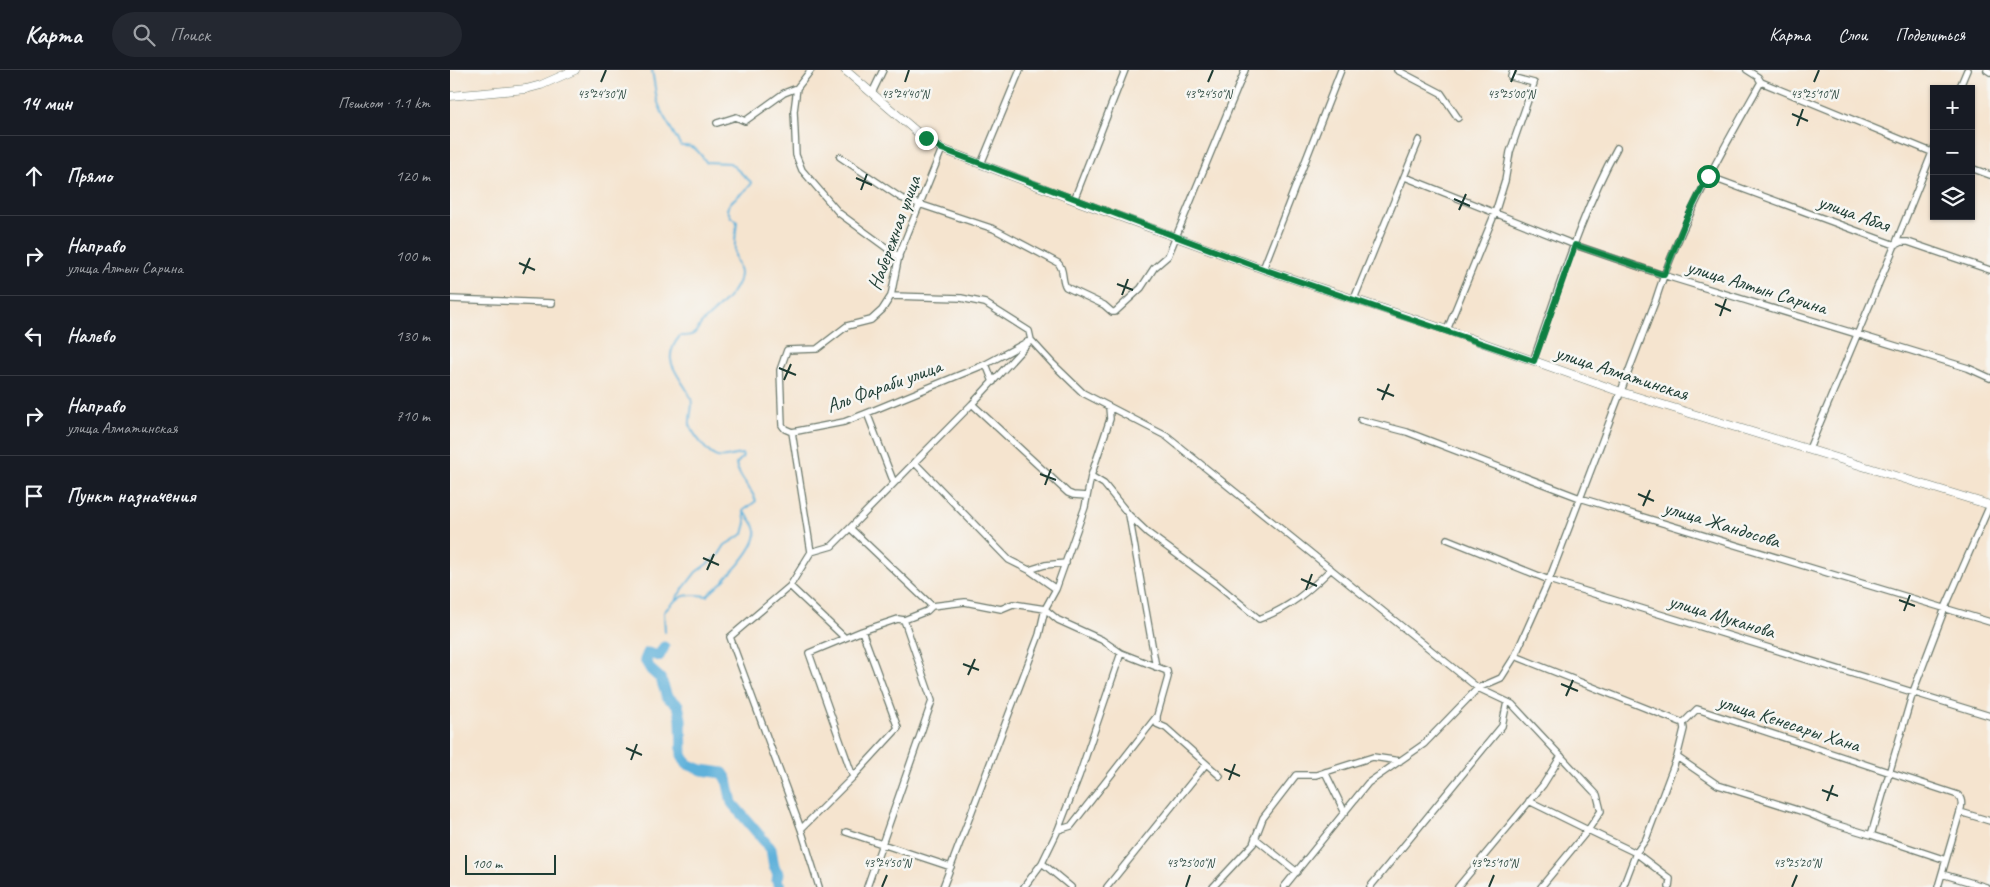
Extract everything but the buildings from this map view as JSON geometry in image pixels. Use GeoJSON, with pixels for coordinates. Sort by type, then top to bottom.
{"type":"FeatureCollection","features":[{"type":"Feature","properties":{"kind":"street"},"geometry":{"type":"LineString","coordinates":[[450,96],[526,89],[541,85],[575,70]]}},
{"type":"Feature","properties":{"kind":"street"},"geometry":{"type":"LineString","coordinates":[[811,70],[797,88],[794,111],[796,155],[802,170],[839,213],[899,257]]}},
{"type":"Feature","properties":{"kind":"street","name":"улица Алматинская"},"geometry":{"type":"LineString","coordinates":[[845,70],[917,132],[942,149],[1074,200],[1263,269],[1446,330],[1621,392],[1990,505]]}},
{"type":"Feature","properties":{"kind":"street"},"geometry":{"type":"LineString","coordinates":[[872,93],[883,70]]}},
{"type":"Feature","properties":{"kind":"street"},"geometry":{"type":"LineString","coordinates":[[981,164],[1020,70]]}},
{"type":"Feature","properties":{"kind":"street"},"geometry":{"type":"LineString","coordinates":[[1074,200],[1125,70]]}},
{"type":"Feature","properties":{"kind":"street"},"geometry":{"type":"LineString","coordinates":[[840,157],[901,198],[994,229],[1058,263],[1062,267],[1066,287],[1104,305],[1112,312],[1119,309],[1141,288],[1154,268],[1168,256],[1245,70]]}},
{"type":"Feature","properties":{"kind":"street"},"geometry":{"type":"LineString","coordinates":[[1263,269],[1341,70]]}},
{"type":"Feature","properties":{"kind":"street"},"geometry":{"type":"LineString","coordinates":[[1397,70],[1441,92],[1458,118]]}},
{"type":"Feature","properties":{"kind":"street"},"geometry":{"type":"LineString","coordinates":[[1446,330],[1495,214],[1505,181],[1510,152],[1534,84],[1511,77],[1512,70]]}},
{"type":"Feature","properties":{"kind":"street"},"geometry":{"type":"LineString","coordinates":[[1748,70],[1758,77],[1761,82],[1930,150]]}},
{"type":"Feature","properties":{"kind":"street"},"geometry":{"type":"LineString","coordinates":[[1961,85],[1967,70]]}},
{"type":"Feature","properties":{"kind":"street"},"geometry":{"type":"LineString","coordinates":[[1284,887],[1368,783],[1424,744],[1478,688],[1501,678],[1514,656],[1549,580],[1686,220],[1708,176],[1761,82]]}},
{"type":"Feature","properties":{"kind":"street"},"geometry":{"type":"LineString","coordinates":[[716,123],[736,116],[745,121],[784,93],[797,88]]}},
{"type":"Feature","properties":{"kind":"street"},"geometry":{"type":"LineString","coordinates":[[1354,299],[1419,140]]}},
{"type":"Feature","properties":{"kind":"street"},"geometry":{"type":"LineString","coordinates":[[1534,361],[1575,245],[1598,188],[1617,148]]}},
{"type":"Feature","properties":{"kind":"street","name":"Набережная улица"},"geometry":{"type":"LineString","coordinates":[[812,552],[792,432],[785,429],[782,425],[780,370],[787,350],[818,349],[847,326],[871,320],[892,296],[899,257],[942,149]]}},
{"type":"Feature","properties":{"kind":"street"},"geometry":{"type":"LineString","coordinates":[[1809,450],[1858,336],[1930,158]]}},
{"type":"Feature","properties":{"kind":"street"},"geometry":{"type":"LineString","coordinates":[[1975,169],[1990,175]]}},
{"type":"Feature","properties":{"kind":"street","name":"улица Абая"},"geometry":{"type":"LineString","coordinates":[[1708,176],[1895,245],[1901,242],[1908,242],[1990,270]]}},
{"type":"Feature","properties":{"kind":"street","name":"улица Алтын Сарина"},"geometry":{"type":"LineString","coordinates":[[1405,177],[1575,245],[1858,336],[1968,368],[1990,378]]}},
{"type":"Feature","properties":{"kind":"street"},"geometry":{"type":"LineString","coordinates":[[892,296],[961,298],[985,303],[1029,331],[1031,340],[1083,393],[1166,436],[1478,688],[1512,704],[1598,795],[1601,811],[1588,830],[1541,887]]}},
{"type":"Feature","properties":{"kind":"street"},"geometry":{"type":"LineString","coordinates":[[450,298],[552,303]]}},
{"type":"Feature","properties":{"kind":"street"},"geometry":{"type":"LineString","coordinates":[[819,887],[801,829],[730,637],[790,586],[812,552],[832,546],[972,404],[1031,340]]}},
{"type":"Feature","properties":{"kind":"street","name":"Аль Фараби улица"},"geometry":{"type":"LineString","coordinates":[[792,432],[844,422],[986,364],[1031,340]]}},
{"type":"Feature","properties":{"kind":"street"},"geometry":{"type":"LineString","coordinates":[[986,364],[993,382]]}},
{"type":"Feature","properties":{"kind":"street"},"geometry":{"type":"LineString","coordinates":[[972,404],[1068,493],[1087,496]]}},
{"type":"Feature","properties":{"kind":"street"},"geometry":{"type":"LineString","coordinates":[[943,887],[1039,636],[1045,609],[1056,589],[1066,563],[1087,496],[1091,476],[1110,419],[1109,407]]}},
{"type":"Feature","properties":{"kind":"street"},"geometry":{"type":"LineString","coordinates":[[867,413],[894,483]]}},
{"type":"Feature","properties":{"kind":"street","name":"улица Жандосова"},"geometry":{"type":"LineString","coordinates":[[1361,420],[1407,432],[1580,498],[1990,622]]}},
{"type":"Feature","properties":{"kind":"street"},"geometry":{"type":"LineString","coordinates":[[914,462],[1009,560],[1029,570],[1056,589]]}},
{"type":"Feature","properties":{"kind":"street"},"geometry":{"type":"LineString","coordinates":[[1091,476],[1104,484],[1148,533],[1202,572],[1260,619],[1290,604],[1310,590],[1331,569]]}},
{"type":"Feature","properties":{"kind":"street"},"geometry":{"type":"LineString","coordinates":[[1870,835],[1913,692],[1945,608],[1990,505]]}},
{"type":"Feature","properties":{"kind":"street"},"geometry":{"type":"LineString","coordinates":[[1130,515],[1156,667]]}},
{"type":"Feature","properties":{"kind":"street"},"geometry":{"type":"LineString","coordinates":[[850,528],[932,606]]}},
{"type":"Feature","properties":{"kind":"street","name":"улица Муканова"},"geometry":{"type":"LineString","coordinates":[[1447,539],[1549,580],[1990,716]]}},
{"type":"Feature","properties":{"kind":"street"},"geometry":{"type":"LineString","coordinates":[[1029,570],[1066,563]]}},
{"type":"Feature","properties":{"kind":"street"},"geometry":{"type":"LineString","coordinates":[[790,586],[845,638]]}},
{"type":"Feature","properties":{"kind":"street"},"geometry":{"type":"LineString","coordinates":[[853,778],[809,653],[862,631],[898,619],[904,620],[927,611],[932,606],[965,602],[1001,609],[1013,604],[1045,609],[1058,620],[1102,640],[1120,653],[1166,671],[1168,677],[1156,716],[1071,826],[1058,830]]}},
{"type":"Feature","properties":{"kind":"street"},"geometry":{"type":"LineString","coordinates":[[867,887],[932,701],[904,620]]}},
{"type":"Feature","properties":{"kind":"street"},"geometry":{"type":"LineString","coordinates":[[801,829],[853,778],[898,728],[862,631]]}},
{"type":"Feature","properties":{"kind":"street"},"geometry":{"type":"LineString","coordinates":[[1024,887],[1042,863],[1058,830],[1079,776],[1120,653]]}},
{"type":"Feature","properties":{"kind":"street"},"geometry":{"type":"LineString","coordinates":[[1514,656],[1683,723],[1684,729],[1678,757],[1646,839],[1636,853],[1623,887]]}},
{"type":"Feature","properties":{"kind":"street"},"geometry":{"type":"LineString","coordinates":[[1370,887],[1502,726],[1507,702]]}},
{"type":"Feature","properties":{"kind":"street","name":"улица Кенесары Хана"},"geometry":{"type":"LineString","coordinates":[[1683,723],[1697,709],[1889,774],[1958,795],[1961,798],[1962,805],[1960,812]]}},
{"type":"Feature","properties":{"kind":"street"},"geometry":{"type":"LineString","coordinates":[[1156,716],[1157,724],[1166,728],[1220,776]]}},
{"type":"Feature","properties":{"kind":"street"},"geometry":{"type":"LineString","coordinates":[[1213,887],[1252,844],[1262,818],[1296,775],[1316,775],[1373,756],[1400,761]]}},
{"type":"Feature","properties":{"kind":"street"},"geometry":{"type":"LineString","coordinates":[[1458,887],[1529,801],[1561,756]]}},
{"type":"Feature","properties":{"kind":"street"},"geometry":{"type":"LineString","coordinates":[[1678,757],[1718,785],[1946,860]]}},
{"type":"Feature","properties":{"kind":"street"},"geometry":{"type":"LineString","coordinates":[[1107,887],[1206,764]]}},
{"type":"Feature","properties":{"kind":"street"},"geometry":{"type":"LineString","coordinates":[[1325,772],[1344,813]]}},
{"type":"Feature","properties":{"kind":"street"},"geometry":{"type":"LineString","coordinates":[[1529,801],[1636,853],[1670,879],[1670,887]]}},
{"type":"Feature","properties":{"kind":"street"},"geometry":{"type":"LineString","coordinates":[[1938,887],[1960,812],[1990,821]]}},
{"type":"Feature","properties":{"kind":"street"},"geometry":{"type":"LineString","coordinates":[[846,832],[951,867]]}},
{"type":"Feature","properties":{"kind":"street"},"geometry":{"type":"LineString","coordinates":[[1255,838],[1297,872]]}},
{"type":"Feature","properties":{"kind":"street"},"geometry":{"type":"LineString","coordinates":[[1042,863],[1071,887]]}},
{"type":"Feature","properties":{"kind":"street"},"geometry":{"type":"LineString","coordinates":[[1942,874],[1986,887]]}},
{"type":"Feature","properties":{"kind":"waterway"},"geometry":{"type":"LineString","coordinates":[[652,70],[657,100],[663,115],[681,146],[693,148],[699,152],[706,162],[730,163],[752,183],[732,201],[727,209],[731,217],[737,221],[735,251],[740,274],[739,280],[727,299],[692,335],[680,336],[671,353],[671,361],[691,398],[690,425],[696,436],[707,450],[716,457],[742,454],[743,457],[736,464],[742,479],[756,501],[743,511],[754,525],[756,531],[755,539],[745,557],[707,596],[682,596],[669,606],[664,612],[665,632]]}},
{"type":"Feature","properties":{"kind":"waterway"},"geometry":{"type":"LineString","coordinates":[[676,598],[696,572],[718,556],[725,545],[743,534],[746,523],[744,513]]}},
{"type":"Feature","properties":{"kind":"waterway"},"geometry":{"type":"LineString","coordinates":[[664,647],[659,656],[648,653],[645,660],[651,670],[661,679],[667,697],[678,705],[681,719],[682,755],[687,764],[702,770],[723,773],[727,779],[732,803],[771,849],[774,867],[778,873],[777,881],[781,887]]}},
{"type":"Feature","properties":{"kind":"route"},"geometry":{"type":"LineString","coordinates":[[926,138],[942,149],[1074,200],[1263,269],[1534,361],[1575,245],[1664,275],[1686,220],[1708,176]]}}]}
